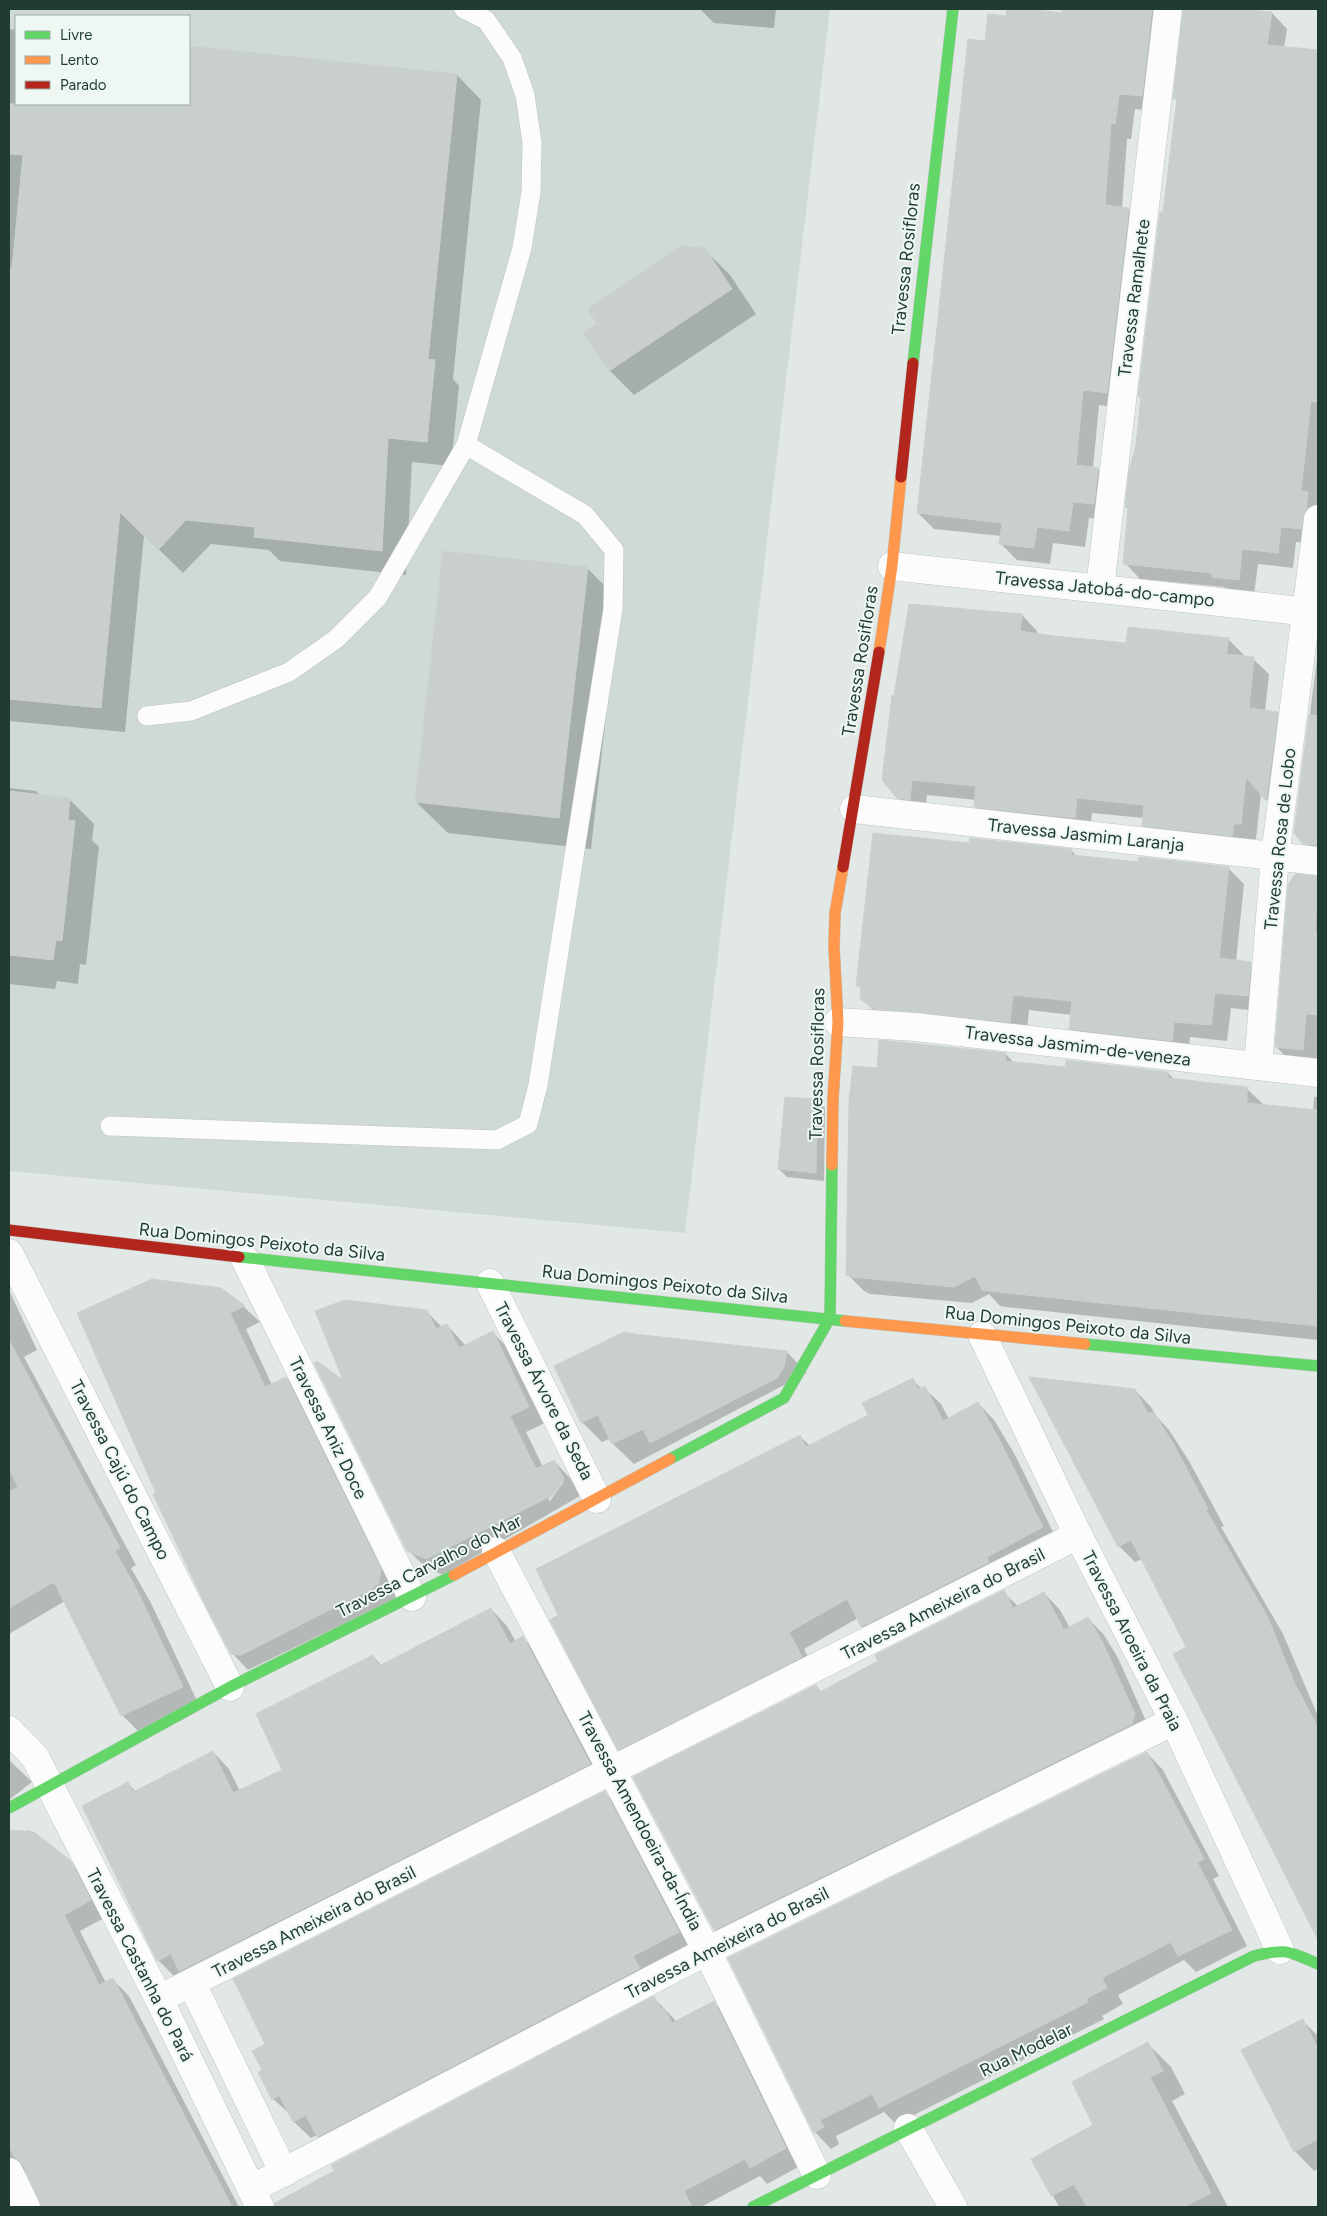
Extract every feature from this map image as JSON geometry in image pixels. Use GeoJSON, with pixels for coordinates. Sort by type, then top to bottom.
{"type":"FeatureCollection","features":[{"type":"Feature","properties":{"kind":"street","name":"Travessa Rosifloras"},"geometry":{"type":"LineString","coordinates":[[830,1318],[833,1099],[838,1022],[834,947],[835,913],[854,809],[892,566],[924,251],[953,9]]}},
{"type":"Feature","properties":{"kind":"street","name":"Travessa Ramalhete"},"geometry":{"type":"LineString","coordinates":[[1100,588],[1168,9]]}},
{"type":"Feature","properties":{"kind":"street","name":"Travessa Rosa de Lobo"},"geometry":{"type":"LineString","coordinates":[[1258,1066],[1275,856],[1313,612],[1318,519]]}},
{"type":"Feature","properties":{"kind":"street","name":"Travessa Jatobá-do-campo"},"geometry":{"type":"LineString","coordinates":[[892,566],[1313,612]]}},
{"type":"Feature","properties":{"kind":"street","name":"Travessa Jasmim Laranja"},"geometry":{"type":"LineString","coordinates":[[854,809],[1318,861]]}},
{"type":"Feature","properties":{"kind":"street","name":"Travessa Jasmim-de-veneza"},"geometry":{"type":"LineString","coordinates":[[838,1022],[916,1027],[1318,1073]]}},
{"type":"Feature","properties":{"kind":"street","name":"Rua Domingos Peixoto da Silva"},"geometry":{"type":"LineString","coordinates":[[9,1230],[245,1259],[982,1335],[1318,1366]]}},
{"type":"Feature","properties":{"kind":"street","name":"Travessa Cajú do Campo"},"geometry":{"type":"LineString","coordinates":[[9,1253],[230,1687]]}},
{"type":"Feature","properties":{"kind":"street","name":"Travessa Aniz Doce"},"geometry":{"type":"LineString","coordinates":[[245,1259],[412,1597]]}},
{"type":"Feature","properties":{"kind":"street","name":"Travessa Árvore da Seda"},"geometry":{"type":"LineString","coordinates":[[490,1284],[597,1499]]}},
{"type":"Feature","properties":{"kind":"street","name":"Travessa Carvalho do Mar"},"geometry":{"type":"LineString","coordinates":[[9,1808],[230,1687],[412,1597],[784,1398],[830,1318]]}},
{"type":"Feature","properties":{"kind":"street","name":"Travessa Aroeira da Praia"},"geometry":{"type":"LineString","coordinates":[[982,1335],[1078,1535],[1174,1721],[1280,1950]]}},
{"type":"Feature","properties":{"kind":"street","name":"Travessa Ameixeira do Brasil"},"geometry":{"type":"LineString","coordinates":[[159,2000],[1078,1535]]}},
{"type":"Feature","properties":{"kind":"street","name":"Travessa Amendoeira-da-Índia"},"geometry":{"type":"LineString","coordinates":[[496,1551],[614,1770],[707,1951],[817,2175]]}},
{"type":"Feature","properties":{"kind":"street","name":"Travessa Ameixeira do Brasil"},"geometry":{"type":"LineString","coordinates":[[255,2198],[284,2173],[707,1951],[1174,1721]]}},
{"type":"Feature","properties":{"kind":"street","name":"Travessa Castanha do Pará"},"geometry":{"type":"LineString","coordinates":[[9,1730],[35,1757],[159,2000],[255,2198]]}},
{"type":"Feature","properties":{"kind":"street"},"geometry":{"type":"LineString","coordinates":[[1280,1950],[1293,1953],[1318,1964]]}},
{"type":"Feature","properties":{"kind":"street","name":"Rua Modelar"},"geometry":{"type":"LineString","coordinates":[[753,2207],[1254,1956],[1280,1950]]}},
{"type":"Feature","properties":{"kind":"street","name":"Travessa Ameixeira do Brasil"},"geometry":{"type":"LineString","coordinates":[[192,1984],[284,2173]]}},
{"type":"Feature","properties":{"kind":"street"},"geometry":{"type":"LineString","coordinates":[[908,2128],[953,2207]]}},
{"type":"Feature","properties":{"kind":"street"},"geometry":{"type":"LineString","coordinates":[[9,2172],[26,2207]]}},
{"type":"Feature","properties":{"kind":"lane"},"geometry":{"type":"LineString","coordinates":[[147,716],[191,711],[289,672],[336,639],[378,597],[466,445],[522,248],[531,192],[532,143],[526,95],[512,58],[486,20],[464,9]]}},
{"type":"Feature","properties":{"kind":"lane"},"geometry":{"type":"LineString","coordinates":[[110,1126],[497,1140],[528,1124],[538,1085],[613,609],[614,550],[586,515],[466,445]]}},
{"type":"Feature","properties":{"kind":"shaded area"},"geometry":{"type":"Polygon","coordinates":[[[9,9],[830,9],[685,1233],[9,1171],[9,9]]]}},
{"type":"Feature","properties":{"kind":"building"},"geometry":{"type":"Polygon","coordinates":[[[1007,9],[1029,9],[1062,13],[1062,9],[1152,9],[1142,96],[1119,94],[1115,124],[1111,123],[1105,205],[1129,208],[1107,393],[1083,390],[1076,465],[1098,468],[1094,504],[1073,502],[1069,531],[1037,527],[1034,548],[999,544],[1002,523],[917,513],[968,39],[985,41],[988,14],[1006,16],[1007,9]]]}},
{"type":"Feature","properties":{"kind":"building"},"geometry":{"type":"Polygon","coordinates":[[[1183,9],[1235,9],[1272,12],[1267,45],[1318,50],[1318,402],[1311,401],[1301,491],[1308,492],[1306,510],[1301,529],[1281,527],[1278,553],[1242,549],[1239,580],[1212,577],[1212,573],[1123,564],[1128,508],[1125,507],[1129,471],[1136,445],[1141,397],[1138,397],[1160,212],[1163,212],[1177,99],[1173,99],[1183,9]]]}},
{"type":"Feature","properties":{"kind":"building"},"geometry":{"type":"Polygon","coordinates":[[[190,46],[457,74],[428,359],[435,360],[427,442],[388,438],[382,551],[254,537],[255,527],[186,520],[158,550],[120,512],[101,708],[9,699],[9,268],[12,268],[23,155],[9,154],[9,104],[190,105],[190,46]]]}},
{"type":"Feature","properties":{"kind":"building"},"geometry":{"type":"Polygon","coordinates":[[[681,246],[705,248],[732,289],[609,371],[583,333],[597,324],[588,309],[681,246]]]}},
{"type":"Feature","properties":{"kind":"building"},"geometry":{"type":"Polygon","coordinates":[[[443,551],[588,567],[559,818],[415,802],[443,551]]]}},
{"type":"Feature","properties":{"kind":"building"},"geometry":{"type":"Polygon","coordinates":[[[909,604],[1022,614],[1020,631],[1054,636],[1126,643],[1128,627],[1229,638],[1226,654],[1254,657],[1249,708],[1278,712],[1266,801],[1246,777],[1241,824],[1234,824],[1232,836],[1142,826],[1144,805],[1077,798],[1075,818],[974,807],[976,786],[912,780],[910,800],[897,798],[882,780],[892,695],[894,696],[909,604]]]}},
{"type":"Feature","properties":{"kind":"building"},"geometry":{"type":"Polygon","coordinates":[[[1309,715],[1318,716],[1318,845],[1303,844],[1294,833],[1309,715]]]}},
{"type":"Feature","properties":{"kind":"building"},"geometry":{"type":"Polygon","coordinates":[[[9,791],[70,798],[68,820],[75,821],[62,941],[56,940],[53,960],[9,955],[9,791]]]}},
{"type":"Feature","properties":{"kind":"building"},"geometry":{"type":"Polygon","coordinates":[[[873,833],[969,843],[970,838],[1072,849],[1071,855],[1138,862],[1139,857],[1229,867],[1219,958],[1251,962],[1248,996],[1215,993],[1211,1025],[1174,1022],[1172,1041],[1069,1029],[1072,1001],[1013,995],[1010,1022],[874,1009],[860,999],[861,987],[856,986],[873,833]]]}},
{"type":"Feature","properties":{"kind":"building"},"geometry":{"type":"Polygon","coordinates":[[[1295,874],[1318,876],[1315,933],[1318,933],[1318,1015],[1306,1014],[1303,1050],[1275,1047],[1288,885],[1295,874]]]}},
{"type":"Feature","properties":{"kind":"building"},"geometry":{"type":"Polygon","coordinates":[[[879,1040],[1006,1053],[1005,1061],[1065,1067],[1066,1060],[1168,1072],[1168,1078],[1247,1087],[1247,1103],[1318,1110],[1317,1326],[982,1290],[975,1276],[954,1287],[846,1275],[849,1101],[853,1066],[877,1068],[879,1040]]]}},
{"type":"Feature","properties":{"kind":"building"},"geometry":{"type":"Polygon","coordinates":[[[785,1097],[817,1099],[816,1173],[778,1169],[785,1097]]]}},
{"type":"Feature","properties":{"kind":"building"},"geometry":{"type":"Polygon","coordinates":[[[152,1279],[221,1288],[245,1306],[230,1313],[265,1387],[286,1377],[381,1569],[379,1583],[371,1589],[241,1655],[231,1654],[203,1600],[153,1494],[156,1493],[77,1313],[152,1279]]]}},
{"type":"Feature","properties":{"kind":"building"},"geometry":{"type":"Polygon","coordinates":[[[345,1300],[427,1310],[436,1329],[447,1324],[459,1348],[493,1331],[529,1407],[510,1416],[536,1469],[554,1460],[564,1479],[553,1495],[426,1559],[407,1551],[314,1363],[317,1361],[343,1380],[315,1311],[345,1300]]]}},
{"type":"Feature","properties":{"kind":"building"},"geometry":{"type":"Polygon","coordinates":[[[624,1332],[787,1351],[784,1367],[777,1378],[650,1443],[643,1429],[612,1444],[598,1415],[581,1423],[554,1366],[624,1332]]]}},
{"type":"Feature","properties":{"kind":"building"},"geometry":{"type":"Polygon","coordinates":[[[9,1340],[120,1548],[115,1551],[135,1586],[183,1687],[121,1716],[54,1582],[9,1608],[9,1492],[18,1487],[9,1468],[9,1340]]]}},
{"type":"Feature","properties":{"kind":"building"},"geometry":{"type":"Polygon","coordinates":[[[1029,1377],[1135,1389],[1148,1414],[1153,1412],[1173,1443],[1208,1509],[1206,1510],[1267,1616],[1295,1684],[1318,1728],[1318,1940],[1173,1654],[1186,1647],[1154,1584],[1131,1540],[1118,1547],[1029,1377]]]}},
{"type":"Feature","properties":{"kind":"building"},"geometry":{"type":"Polygon","coordinates":[[[913,1378],[918,1389],[925,1386],[943,1421],[978,1402],[997,1435],[1043,1527],[987,1557],[989,1562],[861,1627],[847,1599],[789,1632],[802,1657],[618,1750],[550,1620],[558,1615],[536,1569],[800,1435],[806,1447],[868,1415],[862,1403],[913,1378]]]}},
{"type":"Feature","properties":{"kind":"building"},"geometry":{"type":"Polygon","coordinates":[[[1004,1590],[1013,1608],[1044,1592],[1064,1630],[1088,1617],[1102,1641],[1135,1714],[1132,1724],[714,1930],[633,1777],[816,1685],[820,1692],[878,1661],[875,1655],[1004,1590]]]}},
{"type":"Feature","properties":{"kind":"building"},"geometry":{"type":"Polygon","coordinates":[[[491,1608],[510,1644],[523,1636],[590,1764],[179,1971],[171,1954],[157,1961],[82,1806],[128,1782],[133,1792],[213,1751],[233,1793],[282,1770],[256,1714],[373,1655],[379,1666],[491,1608]]]}},
{"type":"Feature","properties":{"kind":"building"},"geometry":{"type":"Polygon","coordinates":[[[1147,1752],[1204,1859],[1197,1862],[1232,1930],[1178,1956],[1171,1942],[1102,1978],[1107,1988],[1086,1999],[1088,2002],[879,2108],[872,2094],[820,2120],[824,2127],[814,2133],[728,1958],[1147,1752]]]}},
{"type":"Feature","properties":{"kind":"building"},"geometry":{"type":"Polygon","coordinates":[[[605,1791],[679,1932],[633,1956],[640,1968],[317,2137],[306,2115],[293,2122],[279,2095],[272,2100],[258,2072],[262,2070],[252,2051],[265,2044],[233,1979],[605,1791]]]}},
{"type":"Feature","properties":{"kind":"building"},"geometry":{"type":"Polygon","coordinates":[[[9,1830],[34,1832],[71,1861],[91,1900],[64,1915],[99,1985],[113,1978],[232,2207],[41,2207],[23,2165],[15,2158],[9,2146],[9,1830]]]}},
{"type":"Feature","properties":{"kind":"building"},"geometry":{"type":"Polygon","coordinates":[[[654,1996],[661,2009],[664,2008],[672,2023],[714,2001],[786,2148],[750,2168],[745,2159],[684,2191],[692,2207],[275,2207],[275,2203],[334,2171],[331,2165],[654,1996]]]}},
{"type":"Feature","properties":{"kind":"building"},"geometry":{"type":"Polygon","coordinates":[[[1303,2019],[1318,2049],[1318,2139],[1294,2152],[1241,2050],[1303,2019]]]}},
{"type":"Feature","properties":{"kind":"building"},"geometry":{"type":"Polygon","coordinates":[[[1148,2042],[1163,2071],[1150,2077],[1211,2193],[1184,2207],[1087,2207],[1074,2184],[1051,2196],[1031,2159],[1093,2125],[1072,2082],[1148,2042]]]}},
{"type":"Feature","properties":{"kind":"traffic: fast"},"geometry":{"type":"LineString","coordinates":[[913,363],[953,9]]}},
{"type":"Feature","properties":{"kind":"traffic: fast"},"geometry":{"type":"LineString","coordinates":[[670,1459],[784,1398],[830,1318],[832,1165]]}},
{"type":"Feature","properties":{"kind":"traffic: fast"},"geometry":{"type":"LineString","coordinates":[[239,1257],[845,1321]]}},
{"type":"Feature","properties":{"kind":"traffic: fast"},"geometry":{"type":"LineString","coordinates":[[1085,1344],[1318,1366]]}},
{"type":"Feature","properties":{"kind":"traffic: fast"},"geometry":{"type":"LineString","coordinates":[[9,1808],[230,1687],[454,1575]]}},
{"type":"Feature","properties":{"kind":"traffic: fast"},"geometry":{"type":"LineString","coordinates":[[753,2207],[1254,1956],[1274,1952],[1287,1952],[1318,1964]]}},
{"type":"Feature","properties":{"kind":"traffic: slow"},"geometry":{"type":"LineString","coordinates":[[879,652],[892,566],[901,477]]}},
{"type":"Feature","properties":{"kind":"traffic: slow"},"geometry":{"type":"LineString","coordinates":[[832,1165],[833,1099],[838,1022],[834,947],[835,913],[843,867]]}},
{"type":"Feature","properties":{"kind":"traffic: slow"},"geometry":{"type":"LineString","coordinates":[[845,1321],[1085,1344]]}},
{"type":"Feature","properties":{"kind":"traffic: slow"},"geometry":{"type":"LineString","coordinates":[[454,1575],[670,1459]]}},
{"type":"Feature","properties":{"kind":"traffic: jam"},"geometry":{"type":"LineString","coordinates":[[901,477],[913,363]]}},
{"type":"Feature","properties":{"kind":"traffic: jam"},"geometry":{"type":"LineString","coordinates":[[843,867],[879,652]]}},
{"type":"Feature","properties":{"kind":"traffic: jam"},"geometry":{"type":"LineString","coordinates":[[9,1230],[239,1257]]}}]}
